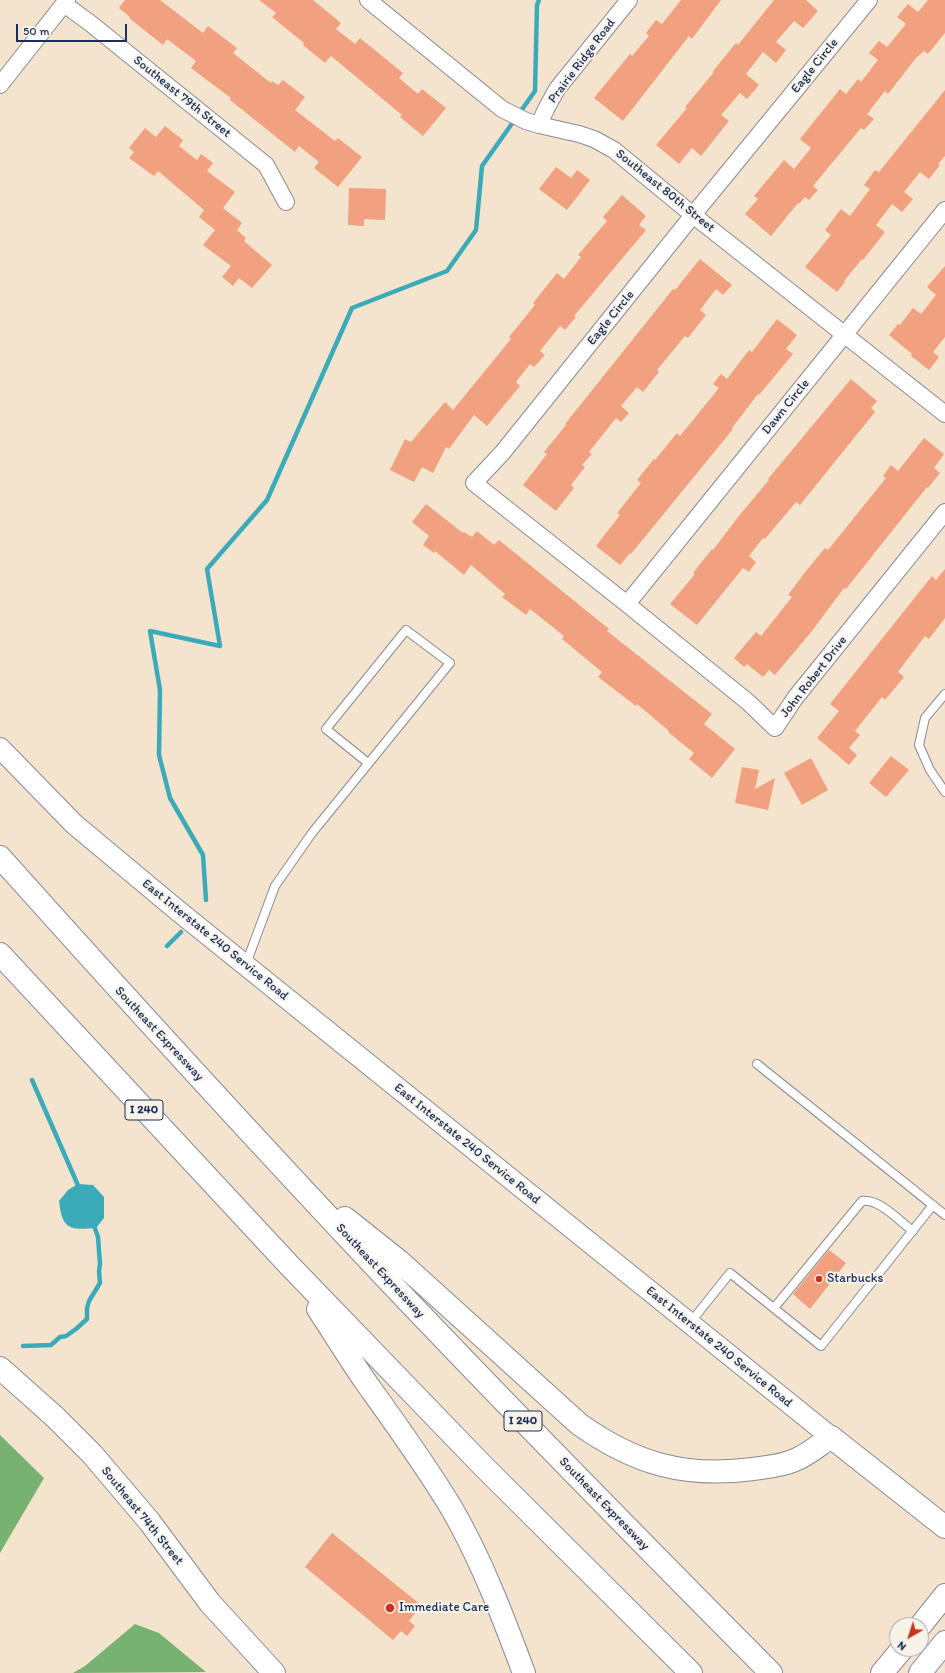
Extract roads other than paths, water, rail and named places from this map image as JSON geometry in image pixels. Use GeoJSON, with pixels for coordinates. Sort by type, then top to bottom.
{"type":"FeatureCollection","features":[{"type":"Feature","properties":{"kind":"main road","name":"Southeast Expressway"},"geometry":{"type":"LineString","coordinates":[[0,858],[133,1006],[386,1278],[571,1471],[771,1673]]}},
{"type":"Feature","properties":{"kind":"main road","name":"I 240"},"geometry":{"type":"LineString","coordinates":[[0,954],[289,1265],[483,1466],[691,1673]]}},
{"type":"Feature","properties":{"kind":"main road"},"geometry":{"type":"LineString","coordinates":[[280,1165],[399,1261],[579,1424],[602,1440],[626,1453],[650,1462],[674,1468],[697,1472],[719,1472],[775,1466],[795,1460],[831,1437]]}},
{"type":"Feature","properties":{"kind":"main road"},"geometry":{"type":"LineString","coordinates":[[289,1265],[365,1380],[421,1460],[452,1510],[478,1559],[502,1615],[524,1673]]}},
{"type":"Feature","properties":{"kind":"main road","name":"Southeast 74th Street"},"geometry":{"type":"LineString","coordinates":[[0,1368],[55,1416],[112,1476],[210,1603],[274,1673]]}},
{"type":"Feature","properties":{"kind":"main road","name":"East Interstate 240 Service Road"},"geometry":{"type":"LineString","coordinates":[[831,1437],[945,1526]]}},
{"type":"Feature","properties":{"kind":"main road"},"geometry":{"type":"LineString","coordinates":[[927,1617],[945,1595]]}},
{"type":"Feature","properties":{"kind":"main road"},"geometry":{"type":"LineString","coordinates":[[920,1673],[945,1642]]}},
{"type":"Feature","properties":{"kind":"main road"},"geometry":{"type":"LineString","coordinates":[[882,1673],[895,1657]]}},
{"type":"Feature","properties":{"kind":"street","name":"Southeast 80th Street"},"geometry":{"type":"LineString","coordinates":[[368,0],[502,109],[533,123],[594,139],[614,150],[693,215],[945,414]]}},
{"type":"Feature","properties":{"kind":"street","name":"Prairie Ridge Road"},"geometry":{"type":"LineString","coordinates":[[533,123],[546,109],[557,90],[629,0]]}},
{"type":"Feature","properties":{"kind":"street","name":"Eagle Circle"},"geometry":{"type":"LineString","coordinates":[[627,604],[474,483],[503,452],[693,215],[869,0]]}},
{"type":"Feature","properties":{"kind":"street"},"geometry":{"type":"LineString","coordinates":[[0,85],[66,2]]}},
{"type":"Feature","properties":{"kind":"street","name":"Southeast 79th Street"},"geometry":{"type":"LineString","coordinates":[[66,2],[266,165],[286,202]]}},
{"type":"Feature","properties":{"kind":"street","name":"Dawn Circle"},"geometry":{"type":"LineString","coordinates":[[627,604],[945,210]]}},
{"type":"Feature","properties":{"kind":"street","name":"John Robert Drive"},"geometry":{"type":"LineString","coordinates":[[627,604],[748,702],[775,728],[795,698],[945,512]]}},
{"type":"Feature","properties":{"kind":"street","name":"East Interstate 240 Service Road"},"geometry":{"type":"LineString","coordinates":[[0,748],[74,824],[246,965],[831,1437]]}},
{"type":"Feature","properties":{"kind":"lane"},"geometry":{"type":"LineString","coordinates":[[246,965],[275,886],[312,833],[450,663],[406,630],[326,729],[368,763]]}},
{"type":"Feature","properties":{"kind":"lane"},"geometry":{"type":"LineString","coordinates":[[945,694],[925,718],[919,745],[930,770],[945,792]]}},
{"type":"Feature","properties":{"kind":"lane"},"geometry":{"type":"LineString","coordinates":[[757,1064],[945,1215]]}},
{"type":"Feature","properties":{"kind":"lane"},"geometry":{"type":"LineString","coordinates":[[774,1308],[862,1201],[868,1200],[879,1204],[913,1231]]}},
{"type":"Feature","properties":{"kind":"lane"},"geometry":{"type":"LineString","coordinates":[[690,1324],[730,1273],[821,1346],[933,1205]]}},
{"type":"Feature","properties":{"kind":"water"},"geometry":{"type":"Polygon","coordinates":[[[78,1184],[93,1185],[104,1197],[104,1218],[96,1228],[74,1228],[65,1223],[62,1218],[59,1201],[68,1190],[78,1184]]]}},
{"type":"Feature","properties":{"kind":"waterway"},"geometry":{"type":"LineString","coordinates":[[206,900],[203,855],[170,798],[159,755],[160,690],[150,631],[220,646],[207,569],[267,500],[352,308],[447,271],[476,230],[482,166],[535,91],[537,5],[539,0]]}},
{"type":"Feature","properties":{"kind":"waterway"},"geometry":{"type":"LineString","coordinates":[[167,946],[181,932]]}},
{"type":"Feature","properties":{"kind":"waterway"},"geometry":{"type":"LineString","coordinates":[[32,1080],[80,1190]]}},
{"type":"Feature","properties":{"kind":"waterway"},"geometry":{"type":"LineString","coordinates":[[23,1346],[51,1345],[60,1337],[66,1336],[76,1329],[87,1319],[87,1308],[89,1301],[100,1283],[98,1237],[93,1223]]}},
{"type":"Feature","properties":{"kind":"place","name":"Starbucks"},"geometry":{"type":"Point","coordinates":[819,1279]}},
{"type":"Feature","properties":{"kind":"place","name":"Immediate Care"},"geometry":{"type":"Point","coordinates":[390,1608]}}]}
